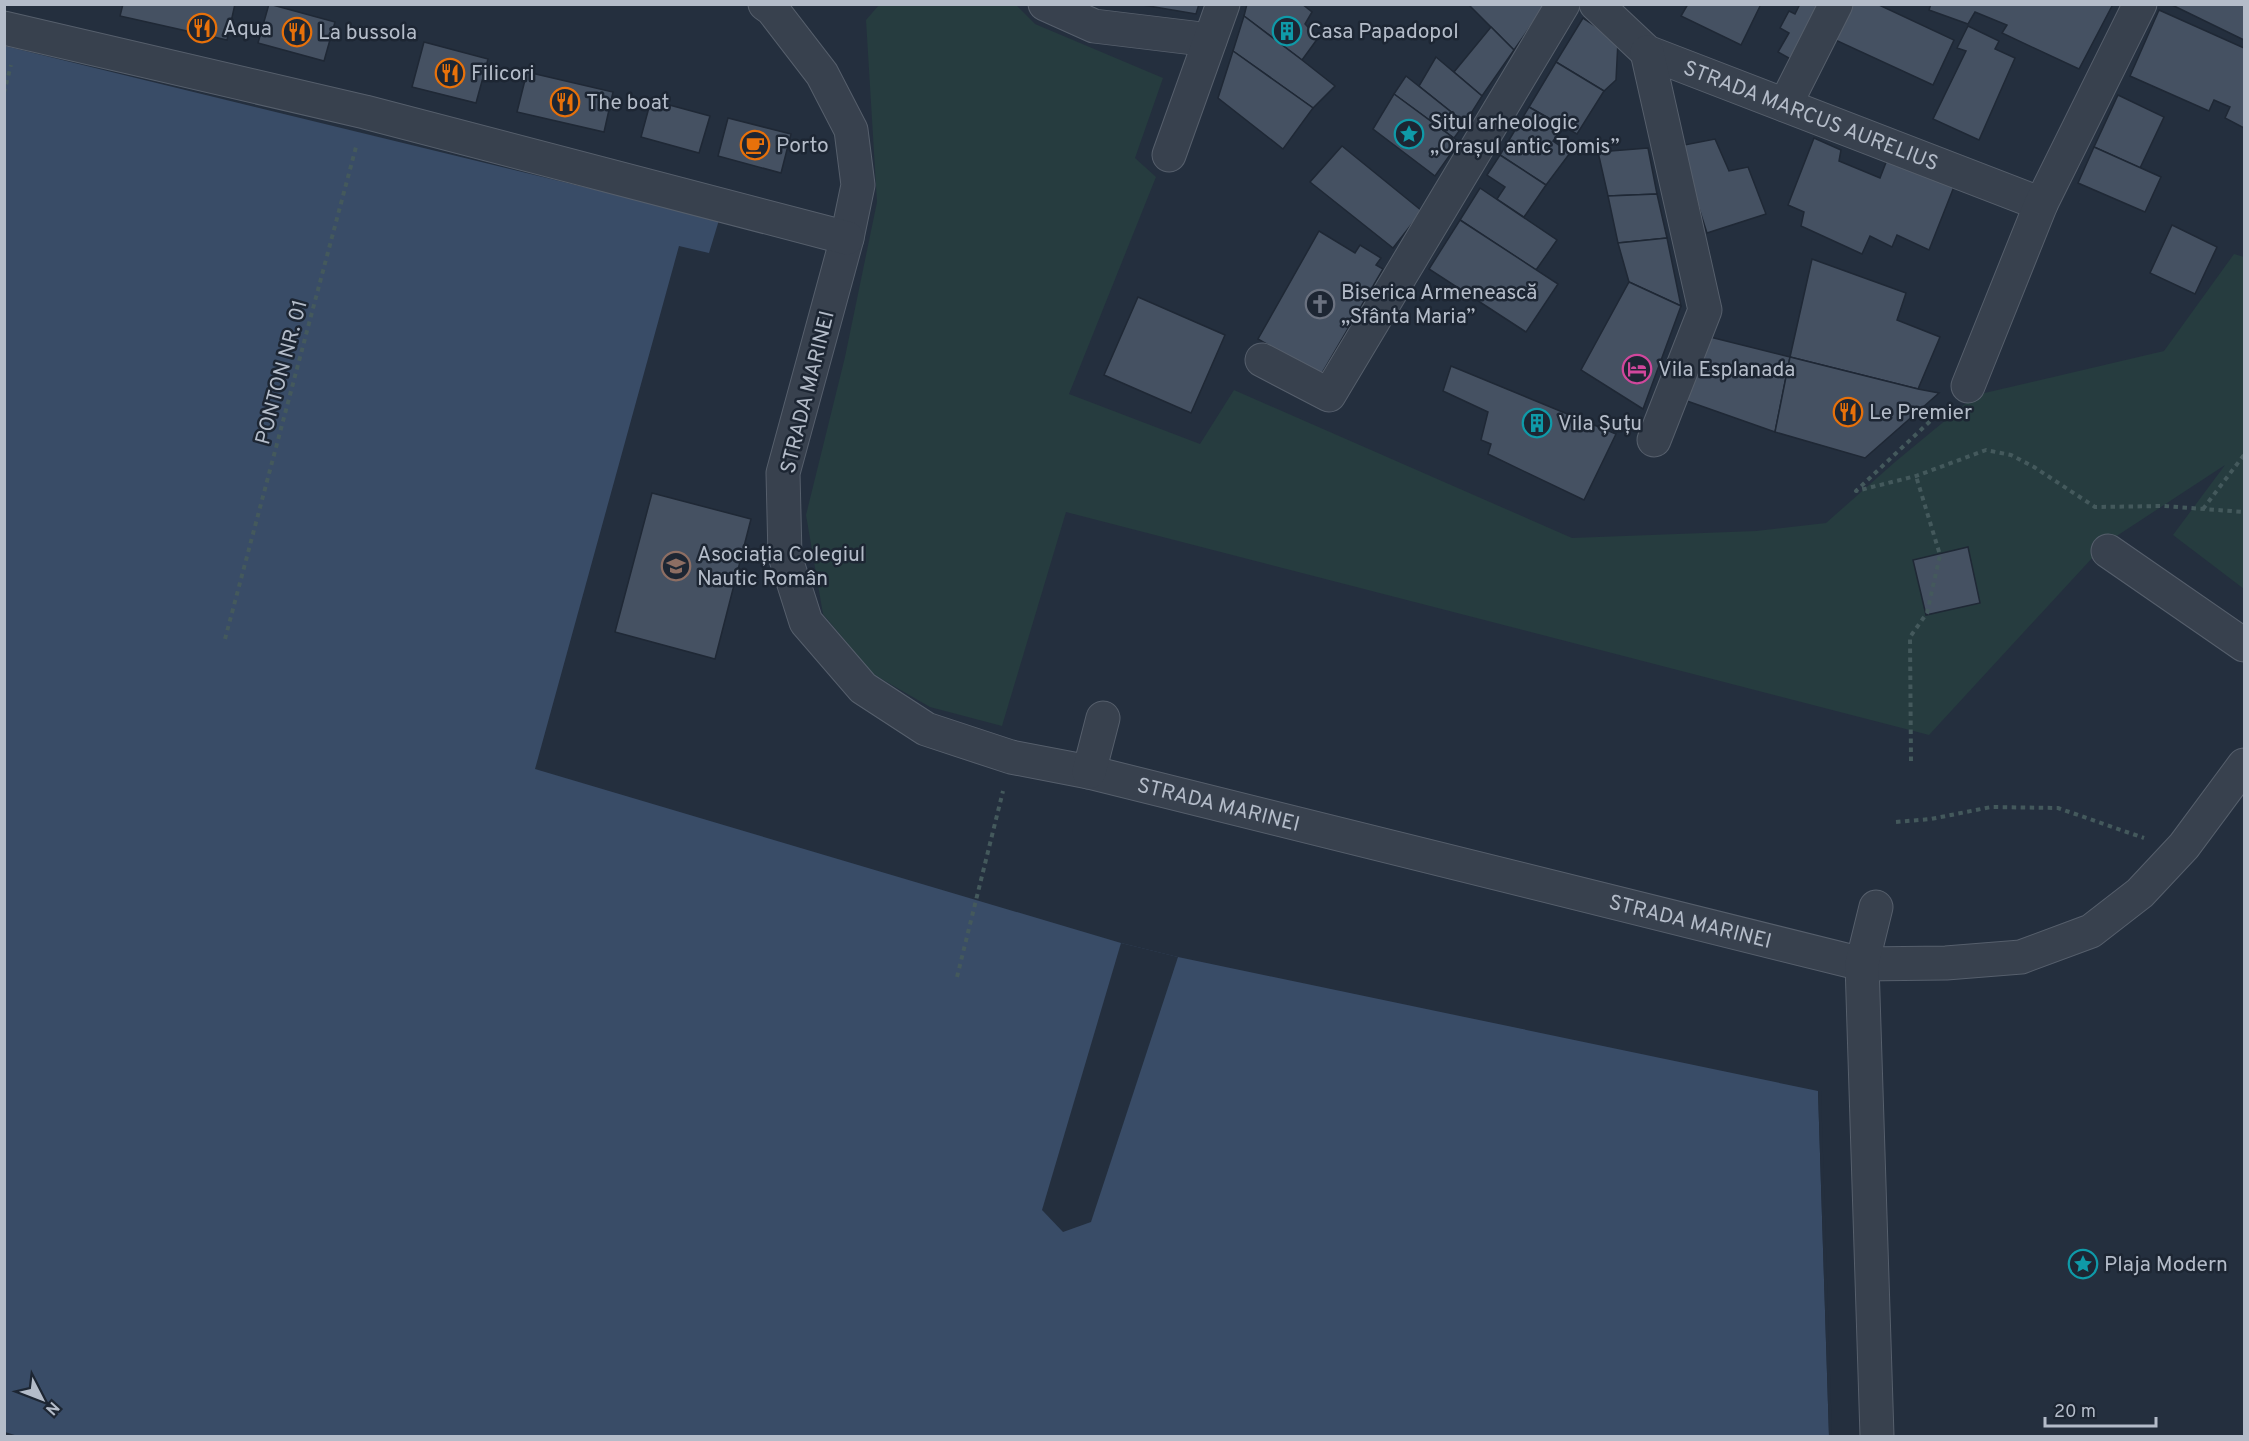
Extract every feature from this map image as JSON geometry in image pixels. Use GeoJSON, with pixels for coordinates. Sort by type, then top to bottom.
{"type":"FeatureCollection","features":[{"type":"Feature","properties":{"kind":"street","name":"STRADA MARINEI"},"geometry":{"type":"LineString","coordinates":[[765,4],[772,9],[822,75],[851,130],[858,185],[847,238],[783,473],[785,556],[806,622],[863,688],[926,729],[1011,757],[1089,772],[1862,964],[1946,963],[2021,957],[2091,931],[2140,894],[2179,850],[2244,765]]}},
{"type":"Feature","properties":{"kind":"street"},"geometry":{"type":"LineString","coordinates":[[1045,4],[1094,26],[1210,40]]}},
{"type":"Feature","properties":{"kind":"street"},"geometry":{"type":"LineString","coordinates":[[1169,155],[1223,4]]}},
{"type":"Feature","properties":{"kind":"street"},"geometry":{"type":"LineString","coordinates":[[1262,360],[1329,395],[1563,4]]}},
{"type":"Feature","properties":{"kind":"street","name":"STRADA MARCUS AURELIUS"},"geometry":{"type":"LineString","coordinates":[[1596,4],[1647,52],[2041,204]]}},
{"type":"Feature","properties":{"kind":"street"},"geometry":{"type":"LineString","coordinates":[[1785,105],[1836,4]]}},
{"type":"Feature","properties":{"kind":"street"},"geometry":{"type":"LineString","coordinates":[[1968,386],[2041,204],[2140,4]]}},
{"type":"Feature","properties":{"kind":"street"},"geometry":{"type":"LineString","coordinates":[[4,28],[365,112],[847,238]]}},
{"type":"Feature","properties":{"kind":"street"},"geometry":{"type":"LineString","coordinates":[[1647,52],[1705,310],[1654,440]]}},
{"type":"Feature","properties":{"kind":"street"},"geometry":{"type":"LineString","coordinates":[[2108,551],[2244,645]]}},
{"type":"Feature","properties":{"kind":"street"},"geometry":{"type":"LineString","coordinates":[[1089,772],[1103,718]]}},
{"type":"Feature","properties":{"kind":"street"},"geometry":{"type":"LineString","coordinates":[[1875,907],[1862,964],[1877,1437]]}},
{"type":"Feature","properties":{"kind":"path","name":"PONTON NR. 01"},"geometry":{"type":"LineString","coordinates":[[225,639],[365,112]]}},
{"type":"Feature","properties":{"kind":"path"},"geometry":{"type":"LineString","coordinates":[[1968,386],[1856,491],[1916,476],[1986,450],[2011,455],[2034,467],[2095,507],[2164,506],[2244,512]]}},
{"type":"Feature","properties":{"kind":"path"},"geometry":{"type":"LineString","coordinates":[[2202,509],[2244,454]]}},
{"type":"Feature","properties":{"kind":"path"},"geometry":{"type":"LineString","coordinates":[[1911,761],[1910,637],[1928,613],[1940,555],[1916,476]]}},
{"type":"Feature","properties":{"kind":"path"},"geometry":{"type":"LineString","coordinates":[[957,977],[1011,757]]}},
{"type":"Feature","properties":{"kind":"path"},"geometry":{"type":"LineString","coordinates":[[1896,822],[1930,819],[1991,807],[2058,808],[2179,850]]}},
{"type":"Feature","properties":{"kind":"green space"},"geometry":{"type":"Polygon","coordinates":[[[879,5],[1016,5],[1035,24],[1163,78],[1135,158],[1156,177],[1069,394],[1200,444],[1234,390],[1572,538],[1756,531],[1826,523],[1976,395],[2164,351],[2234,254],[2244,257],[2244,589],[2173,535],[2225,465],[2106,543],[1929,735],[1066,512],[1002,726],[930,707],[873,674],[823,614],[806,515],[845,357],[877,202],[866,20],[879,5]]]}},
{"type":"Feature","properties":{"kind":"water"},"geometry":{"type":"Polygon","coordinates":[[[5,46],[719,220],[709,253],[679,246],[535,769],[1121,943],[1178,957],[1818,1091],[1829,1436],[18,1436],[5,1432],[5,46]]]}},
{"type":"Feature","properties":{"kind":"pier"},"geometry":{"type":"Polygon","coordinates":[[[1121,943],[1178,957],[1091,1222],[1063,1232],[1042,1210],[1121,943]]]}},
{"type":"Feature","properties":{"kind":"pier"},"geometry":{"type":"Polygon","coordinates":[[[1818,1091],[1821,1091],[1832,1436],[1829,1436],[1818,1091]]]}},
{"type":"Feature","properties":{"kind":"building","name":"Aqua"},"geometry":{"type":"Polygon","coordinates":[[[123,4],[235,4],[227,40],[120,16],[123,4]]]}},
{"type":"Feature","properties":{"kind":"building","name":"La bussola"},"geometry":{"type":"Polygon","coordinates":[[[269,4],[335,22],[324,61],[258,43],[269,4]]]}},
{"type":"Feature","properties":{"kind":"building"},"geometry":{"type":"Polygon","coordinates":[[[1137,4],[1199,4],[1196,14],[1137,4]]]}},
{"type":"Feature","properties":{"kind":"building","name":"Casa Papadopol"},"geometry":{"type":"Polygon","coordinates":[[[1247,4],[1302,4],[1312,12],[1305,24],[1318,38],[1302,60],[1244,16],[1247,4]]]}},
{"type":"Feature","properties":{"kind":"building"},"geometry":{"type":"Polygon","coordinates":[[[1468,4],[1546,4],[1514,50],[1468,4]]]}},
{"type":"Feature","properties":{"kind":"building"},"geometry":{"type":"Polygon","coordinates":[[[1688,4],[1761,4],[1741,45],[1681,16],[1688,4]]]}},
{"type":"Feature","properties":{"kind":"building"},"geometry":{"type":"Polygon","coordinates":[[[1800,4],[1821,4],[1794,61],[1778,52],[1789,33],[1780,28],[1789,11],[1795,14],[1800,4]]]}},
{"type":"Feature","properties":{"kind":"building"},"geometry":{"type":"Polygon","coordinates":[[[1847,4],[1877,4],[1954,40],[1933,85],[1831,38],[1847,4]]]}},
{"type":"Feature","properties":{"kind":"building"},"geometry":{"type":"Polygon","coordinates":[[[1931,4],[2113,4],[2079,69],[2002,33],[2007,25],[1975,12],[1968,24],[1929,10],[1931,4]]]}},
{"type":"Feature","properties":{"kind":"building"},"geometry":{"type":"Polygon","coordinates":[[[2170,4],[2244,4],[2244,40],[2170,4]]]}},
{"type":"Feature","properties":{"kind":"building"},"geometry":{"type":"Polygon","coordinates":[[[2159,10],[2244,48],[2244,128],[2225,118],[2230,107],[2214,100],[2209,111],[2130,76],[2159,10]]]}},
{"type":"Feature","properties":{"kind":"building"},"geometry":{"type":"Polygon","coordinates":[[[1244,16],[1335,86],[1313,108],[1233,51],[1244,16]]]}},
{"type":"Feature","properties":{"kind":"building"},"geometry":{"type":"Polygon","coordinates":[[[1583,18],[1618,41],[1616,80],[1604,91],[1556,62],[1583,18]]]}},
{"type":"Feature","properties":{"kind":"building"},"geometry":{"type":"Polygon","coordinates":[[[1968,26],[1999,41],[1995,49],[2015,58],[1979,140],[1933,119],[1966,51],[1957,48],[1968,26]]]}},
{"type":"Feature","properties":{"kind":"building"},"geometry":{"type":"Polygon","coordinates":[[[1491,27],[1514,50],[1482,96],[1454,72],[1491,27]]]}},
{"type":"Feature","properties":{"kind":"building","name":"Filicori"},"geometry":{"type":"Polygon","coordinates":[[[424,42],[488,59],[476,103],[412,87],[424,42]]]}},
{"type":"Feature","properties":{"kind":"building"},"geometry":{"type":"Polygon","coordinates":[[[1233,51],[1313,108],[1283,149],[1218,98],[1233,51]]]}},
{"type":"Feature","properties":{"kind":"building"},"geometry":{"type":"Polygon","coordinates":[[[1436,57],[1482,96],[1465,123],[1419,86],[1436,57]]]}},
{"type":"Feature","properties":{"kind":"building"},"geometry":{"type":"Polygon","coordinates":[[[1556,62],[1604,91],[1577,134],[1529,107],[1556,62]]]}},
{"type":"Feature","properties":{"kind":"building","name":"The boat"},"geometry":{"type":"Polygon","coordinates":[[[527,72],[613,92],[604,132],[517,112],[527,72]]]}},
{"type":"Feature","properties":{"kind":"building"},"geometry":{"type":"Polygon","coordinates":[[[1406,76],[1465,123],[1454,138],[1394,94],[1406,76]]]}},
{"type":"Feature","properties":{"kind":"building"},"geometry":{"type":"Polygon","coordinates":[[[1394,94],[1459,142],[1435,176],[1373,129],[1394,94]]]}},
{"type":"Feature","properties":{"kind":"building"},"geometry":{"type":"Polygon","coordinates":[[[2118,95],[2164,117],[2140,168],[2094,147],[2118,95]]]}},
{"type":"Feature","properties":{"kind":"building"},"geometry":{"type":"Polygon","coordinates":[[[651,100],[710,116],[699,153],[641,137],[651,100]]]}},
{"type":"Feature","properties":{"kind":"building"},"geometry":{"type":"Polygon","coordinates":[[[1529,107],[1563,127],[1553,141],[1570,153],[1546,185],[1500,155],[1529,107]]]}},
{"type":"Feature","properties":{"kind":"building","name":"Porto"},"geometry":{"type":"Polygon","coordinates":[[[728,118],[791,134],[781,173],[718,156],[728,118]]]}},
{"type":"Feature","properties":{"kind":"building"},"geometry":{"type":"Polygon","coordinates":[[[1814,138],[1841,150],[1839,161],[1880,178],[1890,152],[1957,179],[1929,250],[1897,235],[1892,247],[1870,236],[1862,254],[1801,226],[1804,212],[1788,205],[1814,138]]]}},
{"type":"Feature","properties":{"kind":"building"},"geometry":{"type":"Polygon","coordinates":[[[1715,139],[1729,171],[1748,167],[1766,214],[1707,233],[1679,146],[1715,139]]]}},
{"type":"Feature","properties":{"kind":"building"},"geometry":{"type":"Polygon","coordinates":[[[1342,146],[1422,211],[1393,248],[1310,182],[1342,146]]]}},
{"type":"Feature","properties":{"kind":"building"},"geometry":{"type":"Polygon","coordinates":[[[2094,147],[2161,177],[2145,212],[2078,183],[2094,147]]]}},
{"type":"Feature","properties":{"kind":"building"},"geometry":{"type":"Polygon","coordinates":[[[1648,148],[1657,194],[1608,196],[1598,152],[1648,148]]]}},
{"type":"Feature","properties":{"kind":"building"},"geometry":{"type":"Polygon","coordinates":[[[1500,155],[1546,185],[1524,217],[1497,199],[1505,187],[1487,175],[1500,155]]]}},
{"type":"Feature","properties":{"kind":"building"},"geometry":{"type":"Polygon","coordinates":[[[1480,188],[1557,240],[1536,270],[1460,220],[1480,188]]]}},
{"type":"Feature","properties":{"kind":"building"},"geometry":{"type":"Polygon","coordinates":[[[1657,194],[1667,238],[1618,243],[1608,196],[1657,194]]]}},
{"type":"Feature","properties":{"kind":"building"},"geometry":{"type":"Polygon","coordinates":[[[1460,220],[1558,284],[1526,332],[1429,269],[1460,220]]]}},
{"type":"Feature","properties":{"kind":"building"},"geometry":{"type":"Polygon","coordinates":[[[2172,225],[2217,247],[2195,294],[2150,273],[2172,225]]]}},
{"type":"Feature","properties":{"kind":"building","name":"Biserica Armenească „Sfânta Maria”"},"geometry":{"type":"Polygon","coordinates":[[[1319,231],[1355,253],[1360,245],[1381,258],[1376,265],[1383,269],[1321,375],[1258,339],[1319,231]]]}},
{"type":"Feature","properties":{"kind":"building"},"geometry":{"type":"Polygon","coordinates":[[[1667,238],[1681,306],[1629,282],[1618,243],[1667,238]]]}},
{"type":"Feature","properties":{"kind":"building"},"geometry":{"type":"Polygon","coordinates":[[[1812,259],[1906,293],[1897,320],[1940,337],[1918,389],[1790,357],[1812,259]]]}},
{"type":"Feature","properties":{"kind":"building"},"geometry":{"type":"Polygon","coordinates":[[[1629,282],[1681,306],[1643,409],[1581,370],[1629,282]]]}},
{"type":"Feature","properties":{"kind":"building"},"geometry":{"type":"Polygon","coordinates":[[[1138,297],[1225,335],[1191,413],[1104,375],[1138,297]]]}},
{"type":"Feature","properties":{"kind":"building"},"geometry":{"type":"Polygon","coordinates":[[[1706,336],[1790,357],[1775,432],[1687,401],[1706,336]]]}},
{"type":"Feature","properties":{"kind":"building","name":"Le Premier"},"geometry":{"type":"Polygon","coordinates":[[[1790,357],[1939,393],[1865,458],[1775,432],[1790,357]]]}},
{"type":"Feature","properties":{"kind":"building","name":"Vila Șuțu"},"geometry":{"type":"Polygon","coordinates":[[[1451,366],[1616,434],[1584,500],[1488,454],[1491,444],[1481,440],[1488,412],[1443,391],[1451,366]]]}},
{"type":"Feature","properties":{"kind":"building"},"geometry":{"type":"Polygon","coordinates":[[[652,493],[751,519],[715,659],[615,632],[652,493]]]}},
{"type":"Feature","properties":{"kind":"building"},"geometry":{"type":"Polygon","coordinates":[[[1968,547],[1980,603],[1926,615],[1913,560],[1968,547]]]}},
{"type":"Feature","properties":{"kind":"place","name":"Aqua"},"geometry":{"type":"Point","coordinates":[202,28]}},
{"type":"Feature","properties":{"kind":"place","name":"Casa Papadopol"},"geometry":{"type":"Point","coordinates":[1287,31]}},
{"type":"Feature","properties":{"kind":"place","name":"La bussola"},"geometry":{"type":"Point","coordinates":[297,32]}},
{"type":"Feature","properties":{"kind":"place","name":"Filicori"},"geometry":{"type":"Point","coordinates":[450,73]}},
{"type":"Feature","properties":{"kind":"place","name":"The boat"},"geometry":{"type":"Point","coordinates":[565,102]}},
{"type":"Feature","properties":{"kind":"place","name":"Situl arheologic „Orașul antic Tomis”"},"geometry":{"type":"Point","coordinates":[1409,134]}},
{"type":"Feature","properties":{"kind":"place","name":"Porto"},"geometry":{"type":"Point","coordinates":[755,145]}},
{"type":"Feature","properties":{"kind":"place","name":"Biserica Armenească „Sfânta Maria”"},"geometry":{"type":"Point","coordinates":[1320,304]}},
{"type":"Feature","properties":{"kind":"place","name":"Vila Esplanada"},"geometry":{"type":"Point","coordinates":[1637,369]}},
{"type":"Feature","properties":{"kind":"place","name":"Le Premier"},"geometry":{"type":"Point","coordinates":[1848,412]}},
{"type":"Feature","properties":{"kind":"place","name":"Vila Șuțu"},"geometry":{"type":"Point","coordinates":[1537,423]}},
{"type":"Feature","properties":{"kind":"place","name":"Asociația Colegiul Nautic Român"},"geometry":{"type":"Point","coordinates":[676,566]}},
{"type":"Feature","properties":{"kind":"place","name":"Plaja Modern"},"geometry":{"type":"Point","coordinates":[2083,1264]}}]}
